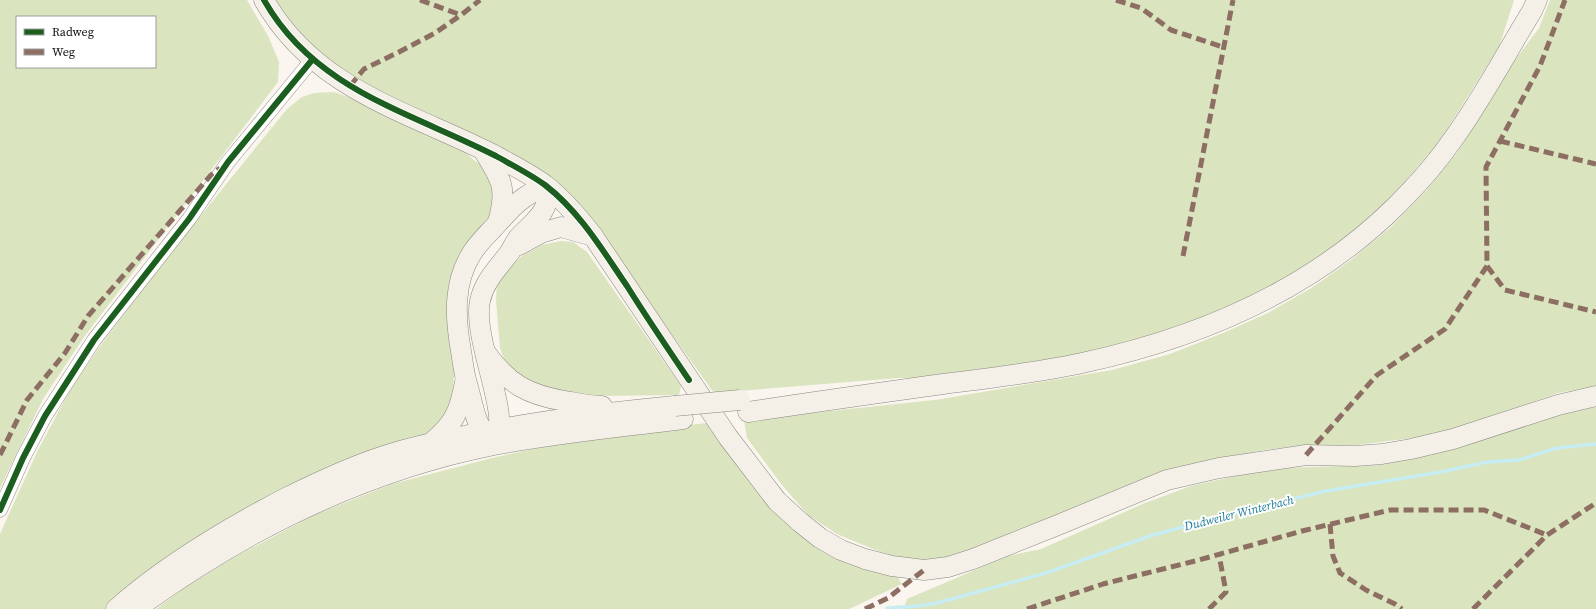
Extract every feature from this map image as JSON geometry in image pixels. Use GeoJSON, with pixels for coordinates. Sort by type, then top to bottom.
{"type":"FeatureCollection","features":[{"type":"Feature","properties":{"kind":"main road"},"geometry":{"type":"LineString","coordinates":[[264,0],[290,37],[312,60],[362,93],[483,150],[519,169],[546,186],[574,213],[593,236],[724,430],[777,501],[820,538],[834,546],[865,559],[892,566],[924,570],[948,567],[1037,533],[1167,480],[1219,468],[1306,455],[1355,456],[1382,454],[1411,449],[1453,439],[1558,405],[1596,396]]}},
{"type":"Feature","properties":{"kind":"main road"},"geometry":{"type":"LineString","coordinates":[[1508,51],[1526,0]]}},
{"type":"Feature","properties":{"kind":"main road"},"geometry":{"type":"LineString","coordinates":[[116,609],[162,572],[213,539],[272,505],[334,475],[362,464],[384,456],[431,443],[492,435],[567,434],[679,412],[941,384],[1081,363],[1128,352],[1199,330],[1232,316],[1331,261],[1367,233],[1397,205],[1450,144],[1479,100],[1537,0]]}},
{"type":"Feature","properties":{"kind":"main road"},"geometry":{"type":"LineString","coordinates":[[483,150],[500,178],[502,187],[503,200],[498,222]]}},
{"type":"Feature","properties":{"kind":"main road"},"geometry":{"type":"LineString","coordinates":[[492,435],[477,421],[466,380],[456,323],[456,304],[459,286],[464,268],[472,252],[498,222],[521,198],[546,186]]}},
{"type":"Feature","properties":{"kind":"main road"},"geometry":{"type":"LineString","coordinates":[[492,435],[498,411],[480,328],[480,301],[483,290],[489,278],[510,252],[518,238],[538,217],[544,208],[546,186]]}},
{"type":"Feature","properties":{"kind":"main road"},"geometry":{"type":"LineString","coordinates":[[510,252],[527,240],[553,228],[567,228],[593,236]]}},
{"type":"Feature","properties":{"kind":"main road"},"geometry":{"type":"LineString","coordinates":[[484,349],[493,363],[506,376],[518,387],[530,393],[592,406],[648,408],[679,412]]}},
{"type":"Feature","properties":{"kind":"main road"},"geometry":{"type":"LineString","coordinates":[[431,443],[450,426],[458,412],[466,380]]}},
{"type":"Feature","properties":{"kind":"main road"},"geometry":{"type":"LineString","coordinates":[[136,609],[171,584],[224,550],[331,496],[409,468],[448,456],[492,435],[540,421],[648,408]]}},
{"type":"Feature","properties":{"kind":"street"},"geometry":{"type":"LineString","coordinates":[[0,510],[23,458],[45,416],[94,340],[189,219],[228,162],[312,60]]}},
{"type":"Feature","properties":{"kind":"green space"},"geometry":{"type":"Polygon","coordinates":[[[0,0],[247,0],[268,36],[279,62],[278,82],[84,337],[43,399],[0,488],[0,0]]]}},
{"type":"Feature","properties":{"kind":"green space"},"geometry":{"type":"Polygon","coordinates":[[[272,0],[1514,0],[1499,47],[1439,142],[1402,185],[1386,202],[1359,226],[1324,253],[1283,280],[1236,305],[1156,334],[1071,357],[937,378],[898,378],[714,393],[612,251],[595,224],[368,89],[311,51],[272,0]]]}},
{"type":"Feature","properties":{"kind":"green space"},"geometry":{"type":"Polygon","coordinates":[[[1550,0],[1596,0],[1596,386],[1558,393],[1445,434],[1357,445],[1306,445],[1264,450],[1197,465],[969,555],[920,561],[897,557],[873,549],[837,534],[808,515],[782,485],[747,438],[744,420],[935,400],[1112,370],[1170,354],[1268,313],[1313,287],[1351,260],[1390,228],[1425,192],[1457,153],[1515,60],[1539,28],[1550,0]]]}},
{"type":"Feature","properties":{"kind":"green space"},"geometry":{"type":"Polygon","coordinates":[[[334,92],[351,98],[459,147],[488,170],[493,180],[495,212],[461,257],[453,393],[444,418],[437,427],[426,436],[106,609],[0,609],[0,534],[38,450],[70,390],[98,349],[165,260],[287,109],[302,97],[314,93],[334,92]]]}},
{"type":"Feature","properties":{"kind":"green space"},"geometry":{"type":"Polygon","coordinates":[[[561,241],[573,242],[587,252],[681,386],[679,395],[593,396],[529,386],[505,363],[500,348],[496,300],[497,284],[504,273],[522,256],[542,245],[561,241]]]}},
{"type":"Feature","properties":{"kind":"green space"},"geometry":{"type":"Polygon","coordinates":[[[1596,407],[1596,609],[904,609],[907,599],[1008,556],[1041,549],[1145,503],[1191,486],[1279,468],[1379,465],[1404,460],[1557,415],[1585,408],[1596,407]]]}},
{"type":"Feature","properties":{"kind":"green space"},"geometry":{"type":"Polygon","coordinates":[[[707,423],[756,489],[793,529],[814,545],[837,559],[863,569],[896,575],[902,584],[849,609],[156,609],[187,586],[235,557],[314,515],[392,484],[492,458],[551,445],[707,423]]]}},
{"type":"Feature","properties":{"kind":"waterway","name":"Dudweiler Winterbach"},"geometry":{"type":"LineString","coordinates":[[887,608],[937,603],[1046,573],[1150,536],[1222,516],[1326,491],[1441,472],[1487,462],[1519,460],[1557,448],[1596,444]]}},
{"type":"Feature","properties":{"kind":"marked path"},"geometry":{"type":"LineString","coordinates":[[420,0],[461,15]]}},
{"type":"Feature","properties":{"kind":"marked path"},"geometry":{"type":"LineString","coordinates":[[350,86],[364,69],[435,33],[480,0]]}},
{"type":"Feature","properties":{"kind":"marked path"},"geometry":{"type":"LineString","coordinates":[[1116,0],[1141,8],[1171,30],[1223,47]]}},
{"type":"Feature","properties":{"kind":"marked path"},"geometry":{"type":"LineString","coordinates":[[1183,256],[1233,0]]}},
{"type":"Feature","properties":{"kind":"marked path"},"geometry":{"type":"LineString","coordinates":[[1306,455],[1377,375],[1445,329],[1487,266],[1486,167],[1540,66],[1565,0]]}},
{"type":"Feature","properties":{"kind":"marked path"},"geometry":{"type":"LineString","coordinates":[[1500,141],[1596,164]]}},
{"type":"Feature","properties":{"kind":"marked path"},"geometry":{"type":"LineString","coordinates":[[0,455],[27,400],[65,353],[88,316],[211,175],[220,168]]}},
{"type":"Feature","properties":{"kind":"marked path"},"geometry":{"type":"LineString","coordinates":[[1487,266],[1505,290],[1596,312]]}},
{"type":"Feature","properties":{"kind":"marked path"},"geometry":{"type":"LineString","coordinates":[[1473,609],[1547,535],[1596,503]]}},
{"type":"Feature","properties":{"kind":"marked path"},"geometry":{"type":"LineString","coordinates":[[1027,609],[1103,584],[1199,560],[1302,531],[1390,510],[1484,510],[1547,535]]}},
{"type":"Feature","properties":{"kind":"marked path"},"geometry":{"type":"LineString","coordinates":[[1330,524],[1333,556],[1340,573],[1366,590],[1402,609]]}},
{"type":"Feature","properties":{"kind":"marked path"},"geometry":{"type":"LineString","coordinates":[[1209,609],[1226,592],[1219,555]]}},
{"type":"Feature","properties":{"kind":"marked path"},"geometry":{"type":"LineString","coordinates":[[865,609],[888,598],[924,570]]}},
{"type":"Feature","properties":{"kind":"cycle path"},"geometry":{"type":"LineString","coordinates":[[264,0],[285,31],[310,56],[337,77],[398,111],[496,156],[533,177],[558,196],[580,220],[600,246],[689,380]]}},
{"type":"Feature","properties":{"kind":"cycle path"},"geometry":{"type":"LineString","coordinates":[[0,510],[23,458],[45,416],[94,340],[189,219],[228,162],[312,60]]}}]}
